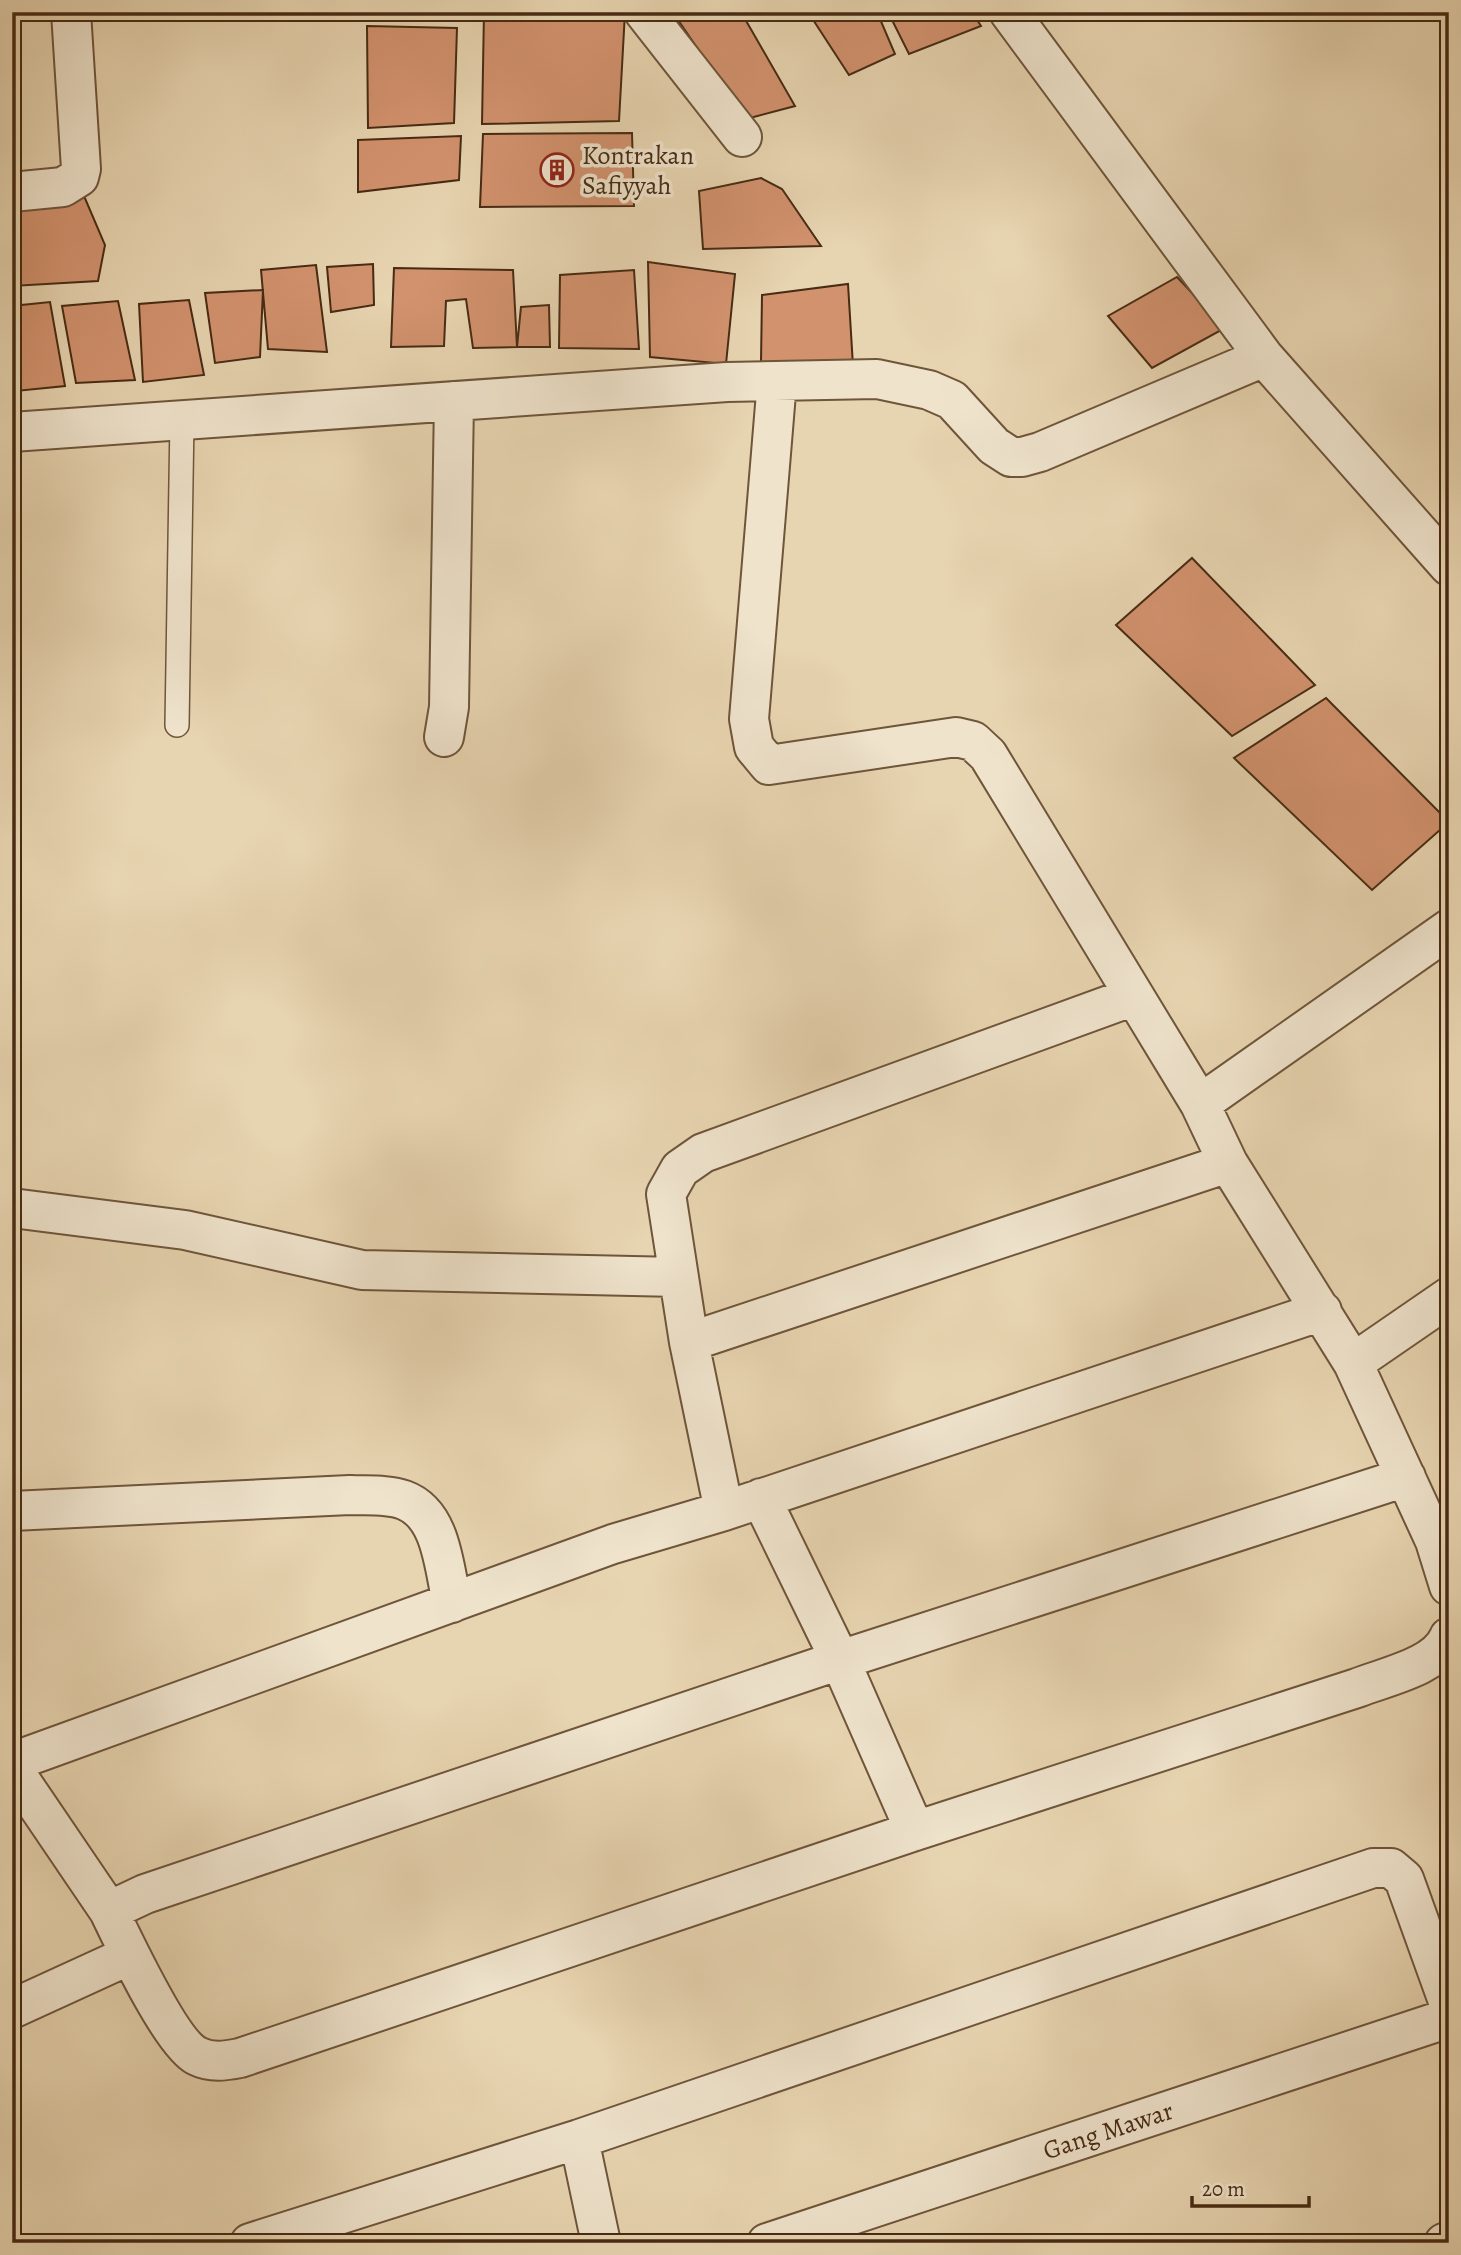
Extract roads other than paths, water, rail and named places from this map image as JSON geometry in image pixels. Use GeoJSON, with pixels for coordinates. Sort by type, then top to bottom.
{"type":"FeatureCollection","features":[{"type":"Feature","properties":{"kind":"street"},"geometry":{"type":"LineString","coordinates":[[12,192],[63,187],[79,177],[81,169],[71,12]]}},
{"type":"Feature","properties":{"kind":"street"},"geometry":{"type":"LineString","coordinates":[[645,12],[742,137]]}},
{"type":"Feature","properties":{"kind":"street"},"geometry":{"type":"LineString","coordinates":[[1009,12],[1264,357],[1449,566]]}},
{"type":"Feature","properties":{"kind":"street"},"geometry":{"type":"LineString","coordinates":[[12,432],[777,381],[877,379],[929,390],[959,405],[1000,452],[1016,458],[1040,452],[1264,357]]}},
{"type":"Feature","properties":{"kind":"street"},"geometry":{"type":"LineString","coordinates":[[777,381],[749,719],[754,747],[769,765],[956,737],[973,740],[988,755],[1200,1104],[1228,1163],[1353,1363],[1435,1541],[1449,1586]]}},
{"type":"Feature","properties":{"kind":"street"},"geometry":{"type":"LineString","coordinates":[[444,737],[449,707],[454,401]]}},
{"type":"Feature","properties":{"kind":"street"},"geometry":{"type":"LineString","coordinates":[[1200,1104],[1449,929]]}},
{"type":"Feature","properties":{"kind":"street"},"geometry":{"type":"LineString","coordinates":[[724,1511],[689,1342],[666,1194],[680,1169],[703,1153],[1134,996]]}},
{"type":"Feature","properties":{"kind":"street"},"geometry":{"type":"LineString","coordinates":[[689,1342],[1228,1163]]}},
{"type":"Feature","properties":{"kind":"street"},"geometry":{"type":"LineString","coordinates":[[12,1208],[185,1230],[362,1270],[678,1277]]}},
{"type":"Feature","properties":{"kind":"street"},"geometry":{"type":"LineString","coordinates":[[1353,1363],[1449,1297]]}},
{"type":"Feature","properties":{"kind":"street"},"geometry":{"type":"LineString","coordinates":[[12,1762],[613,1544],[724,1511],[1322,1311]]}},
{"type":"Feature","properties":{"kind":"street"},"geometry":{"type":"LineString","coordinates":[[109,1911],[158,1890],[840,1660],[1406,1477]]}},
{"type":"Feature","properties":{"kind":"street"},"geometry":{"type":"LineString","coordinates":[[12,1511],[350,1495],[404,1500],[426,1512],[436,1535],[452,1603]]}},
{"type":"Feature","properties":{"kind":"street"},"geometry":{"type":"LineString","coordinates":[[761,1498],[840,1660],[915,1831]]}},
{"type":"Feature","properties":{"kind":"street"},"geometry":{"type":"LineString","coordinates":[[12,1768],[109,1911],[130,1955],[186,2047],[206,2060],[231,2060],[915,1831],[1357,1688],[1422,1662],[1441,1649],[1449,1637]]}},
{"type":"Feature","properties":{"kind":"street"},"geometry":{"type":"LineString","coordinates":[[250,2243],[579,2139],[1373,1868],[1391,1868],[1404,1879],[1449,2004]]}},
{"type":"Feature","properties":{"kind":"street"},"geometry":{"type":"LineString","coordinates":[[12,2009],[130,1955]]}},
{"type":"Feature","properties":{"kind":"street","name":"Gang Mawar"},"geometry":{"type":"LineString","coordinates":[[767,2243],[1449,2018]]}},
{"type":"Feature","properties":{"kind":"street"},"geometry":{"type":"LineString","coordinates":[[579,2139],[601,2243]]}},
{"type":"Feature","properties":{"kind":"lane"},"geometry":{"type":"LineString","coordinates":[[177,725],[182,420]]}},
{"type":"Feature","properties":{"kind":"place","name":"Kontrakan Safiyyah"},"geometry":{"type":"Point","coordinates":[557,170]}}]}
